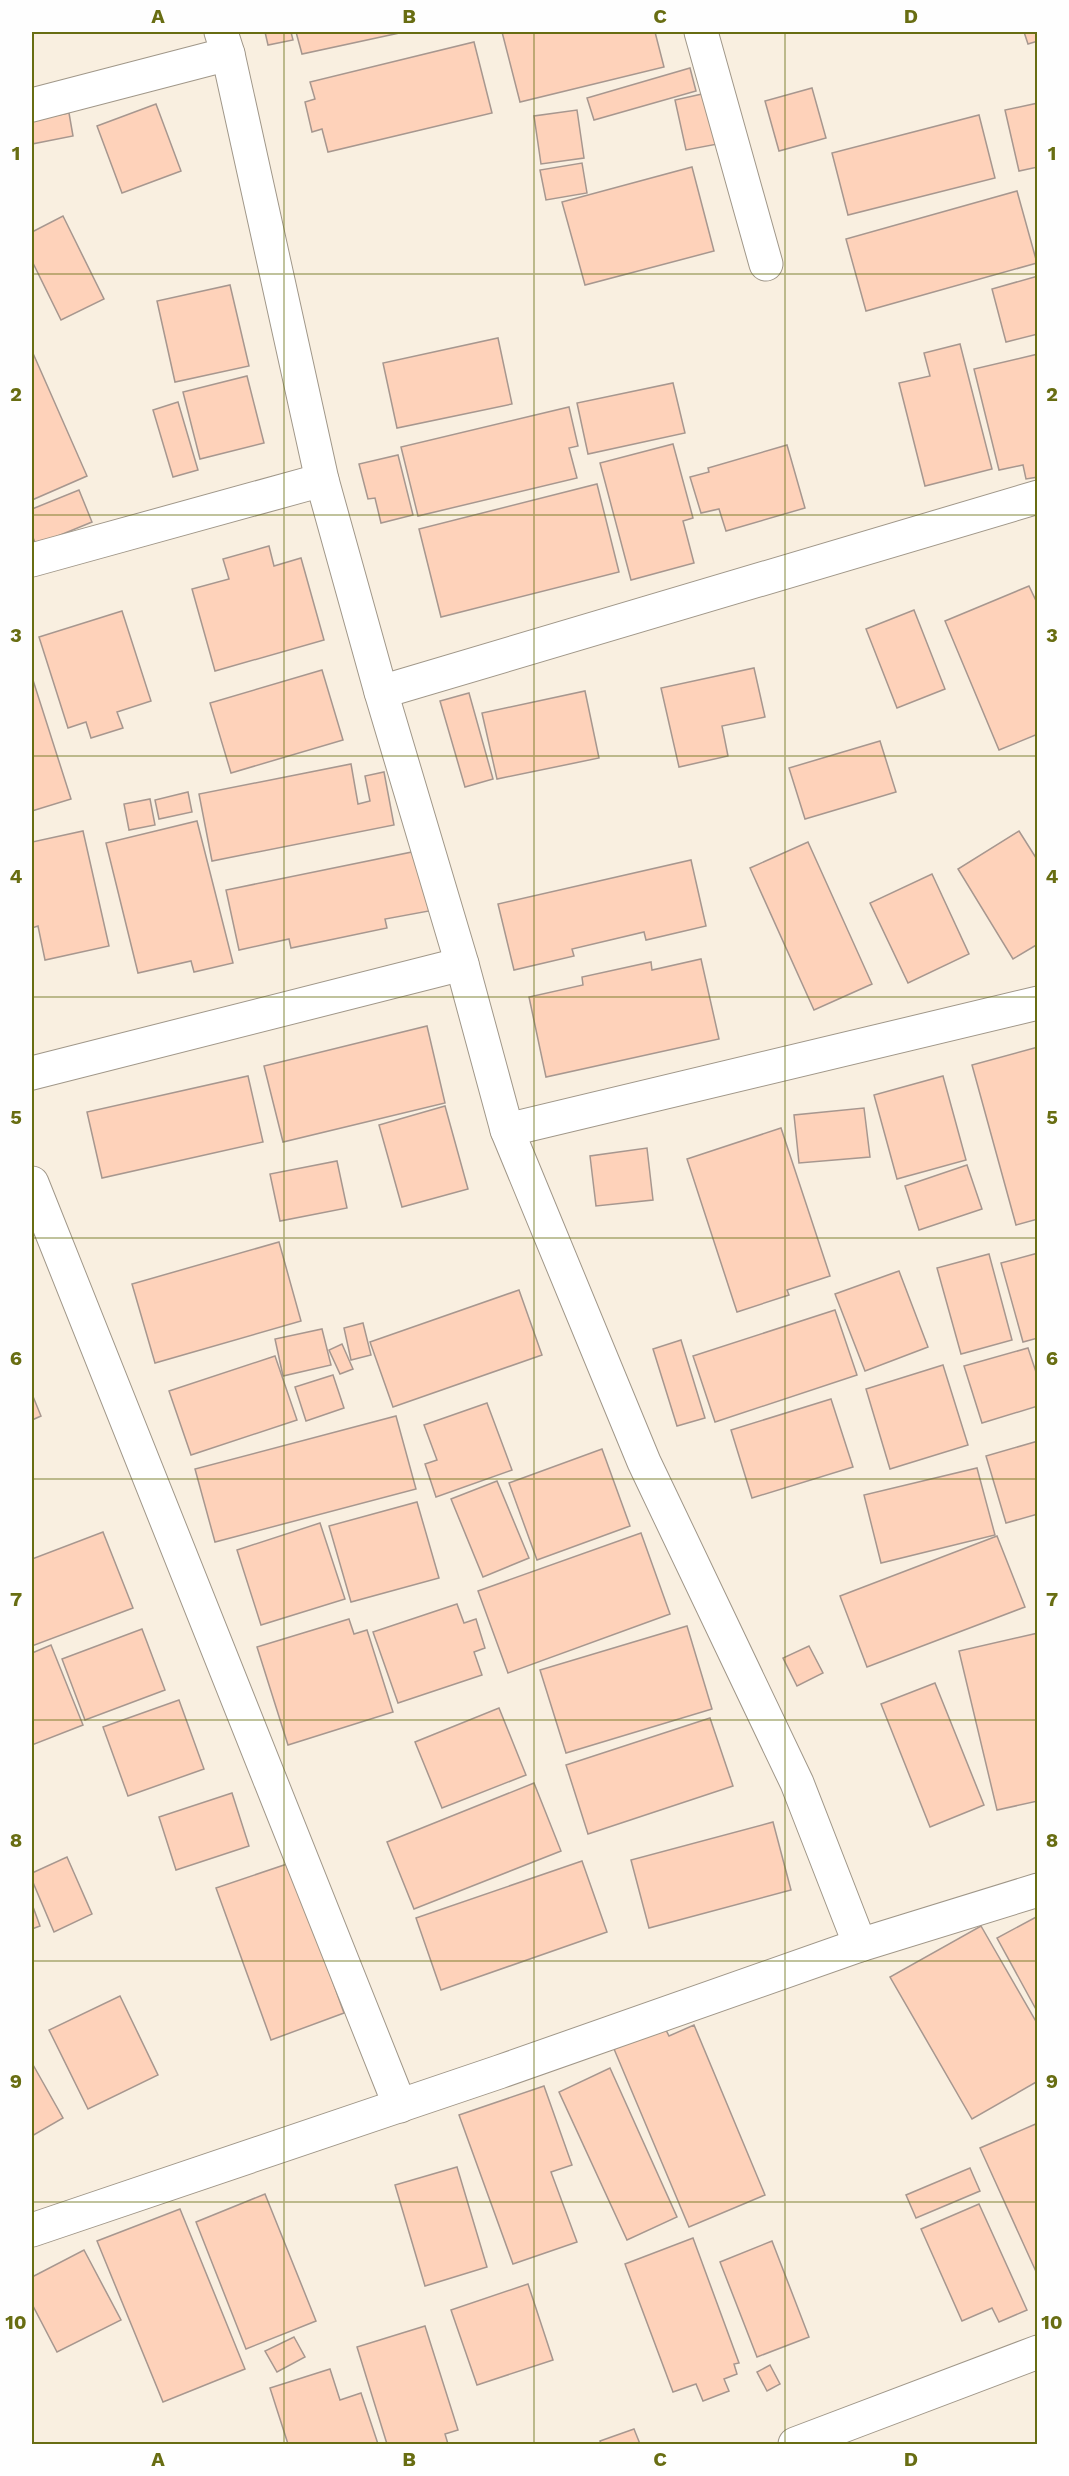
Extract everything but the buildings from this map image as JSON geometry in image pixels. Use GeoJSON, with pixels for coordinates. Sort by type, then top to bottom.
{"type":"FeatureCollection","features":[{"type":"Feature","properties":{"kind":"street"},"geometry":{"type":"LineString","coordinates":[[701,32],[766,264]]}},
{"type":"Feature","properties":{"kind":"street"},"geometry":{"type":"LineString","coordinates":[[32,105],[225,43],[322,480],[381,692],[462,964],[507,1130],[644,1462],[797,1783],[860,1945]]}},
{"type":"Feature","properties":{"kind":"street"},"geometry":{"type":"LineString","coordinates":[[32,560],[322,480]]}},
{"type":"Feature","properties":{"kind":"street"},"geometry":{"type":"LineString","coordinates":[[381,692],[1038,497]]}},
{"type":"Feature","properties":{"kind":"street"},"geometry":{"type":"LineString","coordinates":[[32,1073],[462,964]]}},
{"type":"Feature","properties":{"kind":"street"},"geometry":{"type":"LineString","coordinates":[[507,1130],[1038,1003]]}},
{"type":"Feature","properties":{"kind":"street"},"geometry":{"type":"LineString","coordinates":[[32,1183],[400,2106]]}},
{"type":"Feature","properties":{"kind":"street"},"geometry":{"type":"LineString","coordinates":[[32,2230],[400,2106],[860,1945],[1038,1890]]}},
{"type":"Feature","properties":{"kind":"street"},"geometry":{"type":"LineString","coordinates":[[795,2445],[1038,2352]]}}]}
